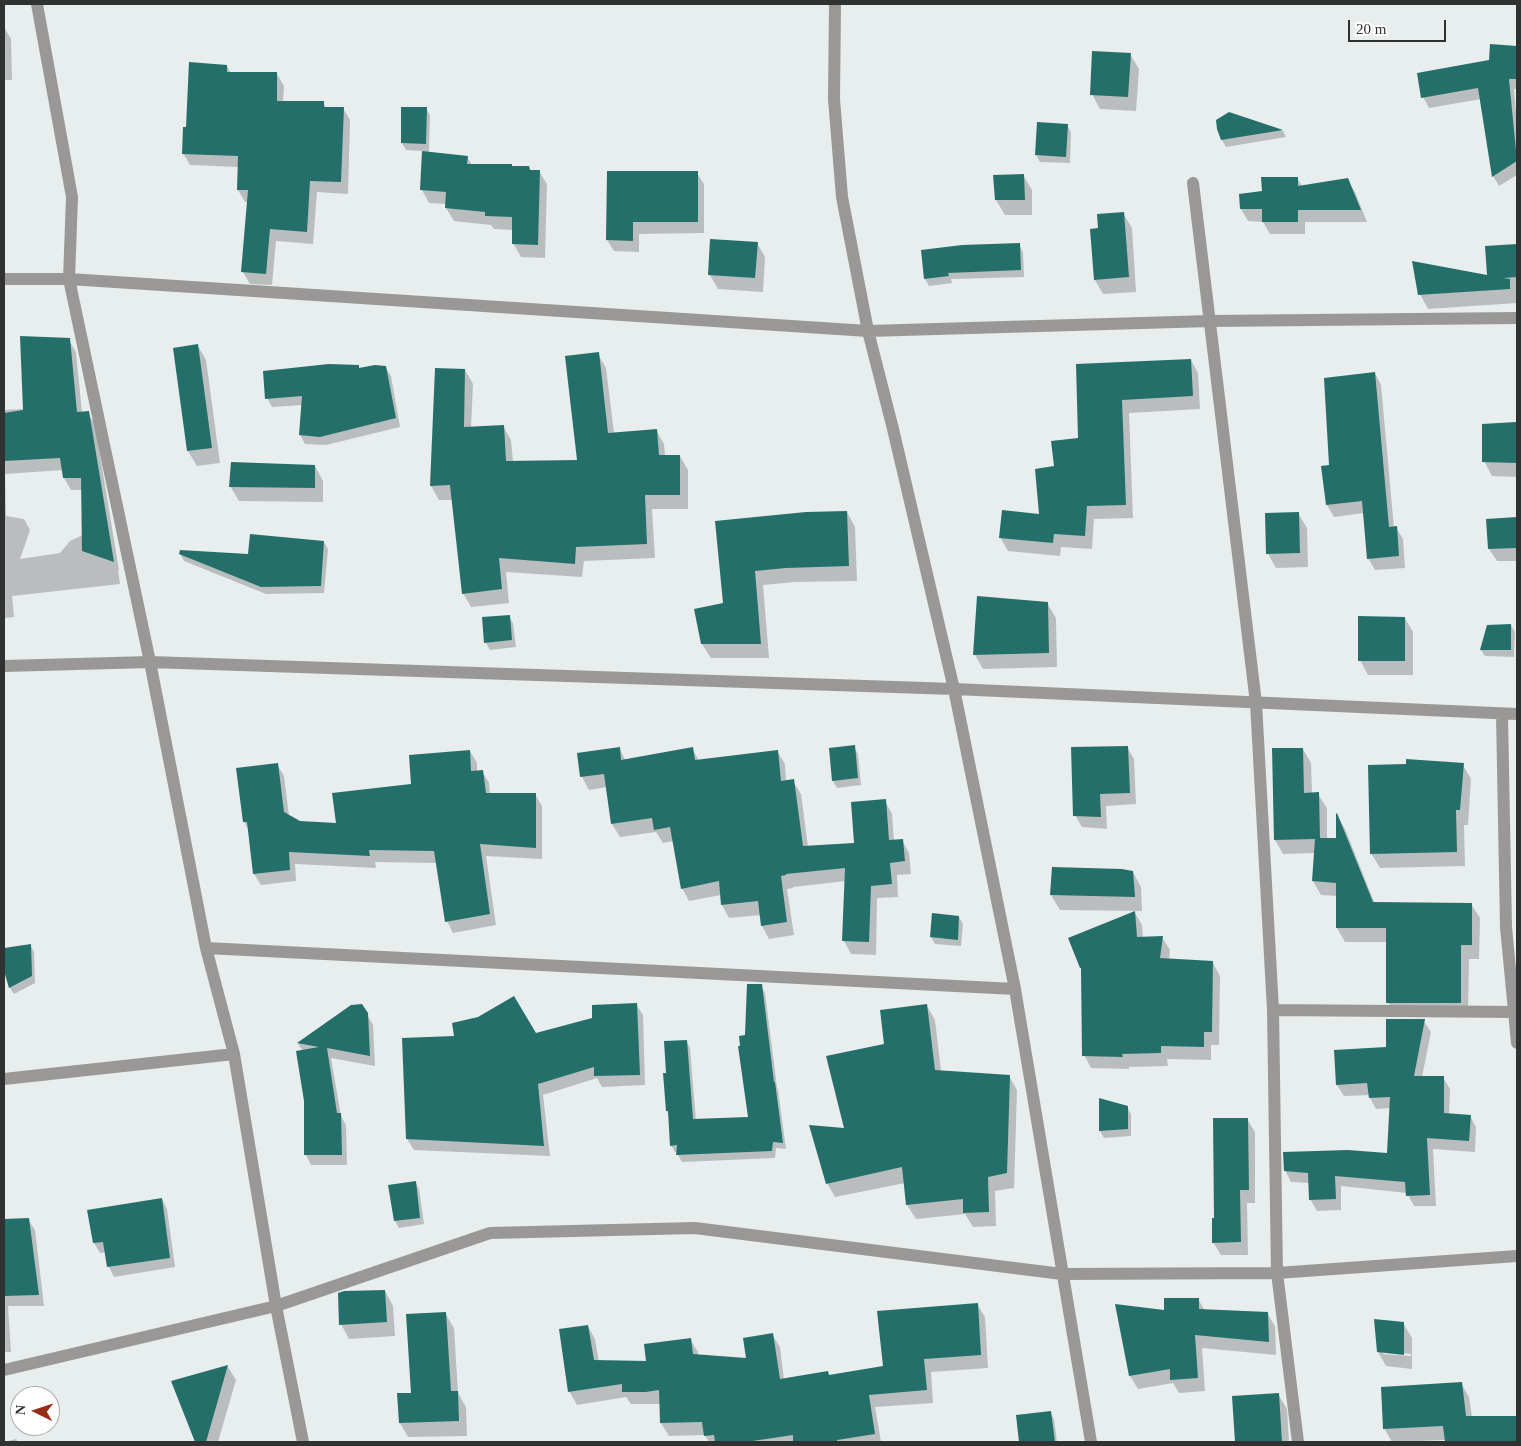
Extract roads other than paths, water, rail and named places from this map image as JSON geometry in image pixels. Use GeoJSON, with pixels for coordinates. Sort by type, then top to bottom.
{"type":"FeatureCollection","features":[{"type":"Feature","properties":{"kind":"street"},"geometry":{"type":"LineString","coordinates":[[37,4],[72,197],[70,279],[150,662],[206,948],[234,1054],[276,1306],[303,1442]]}},
{"type":"Feature","properties":{"kind":"street"},"geometry":{"type":"LineString","coordinates":[[835,4],[834,99],[842,197],[868,331],[954,689],[1016,989],[1090,1442]]}},
{"type":"Feature","properties":{"kind":"street"},"geometry":{"type":"LineString","coordinates":[[1193,183],[1256,703],[1273,1010],[1277,1273],[1298,1442]]}},
{"type":"Feature","properties":{"kind":"street"},"geometry":{"type":"LineString","coordinates":[[4,279],[70,279],[868,331],[1210,322],[1517,318]]}},
{"type":"Feature","properties":{"kind":"street"},"geometry":{"type":"LineString","coordinates":[[4,666],[150,662],[954,689],[1517,714]]}},
{"type":"Feature","properties":{"kind":"street"},"geometry":{"type":"LineString","coordinates":[[1502,714],[1506,927],[1517,1043]]}},
{"type":"Feature","properties":{"kind":"street"},"geometry":{"type":"LineString","coordinates":[[206,948],[1016,989]]}},
{"type":"Feature","properties":{"kind":"street"},"geometry":{"type":"LineString","coordinates":[[1273,1010],[1514,1012]]}},
{"type":"Feature","properties":{"kind":"street"},"geometry":{"type":"LineString","coordinates":[[4,1079],[234,1054]]}},
{"type":"Feature","properties":{"kind":"street"},"geometry":{"type":"LineString","coordinates":[[4,1370],[276,1306],[490,1233],[695,1228],[1062,1274],[1277,1273],[1517,1256]]}}]}
